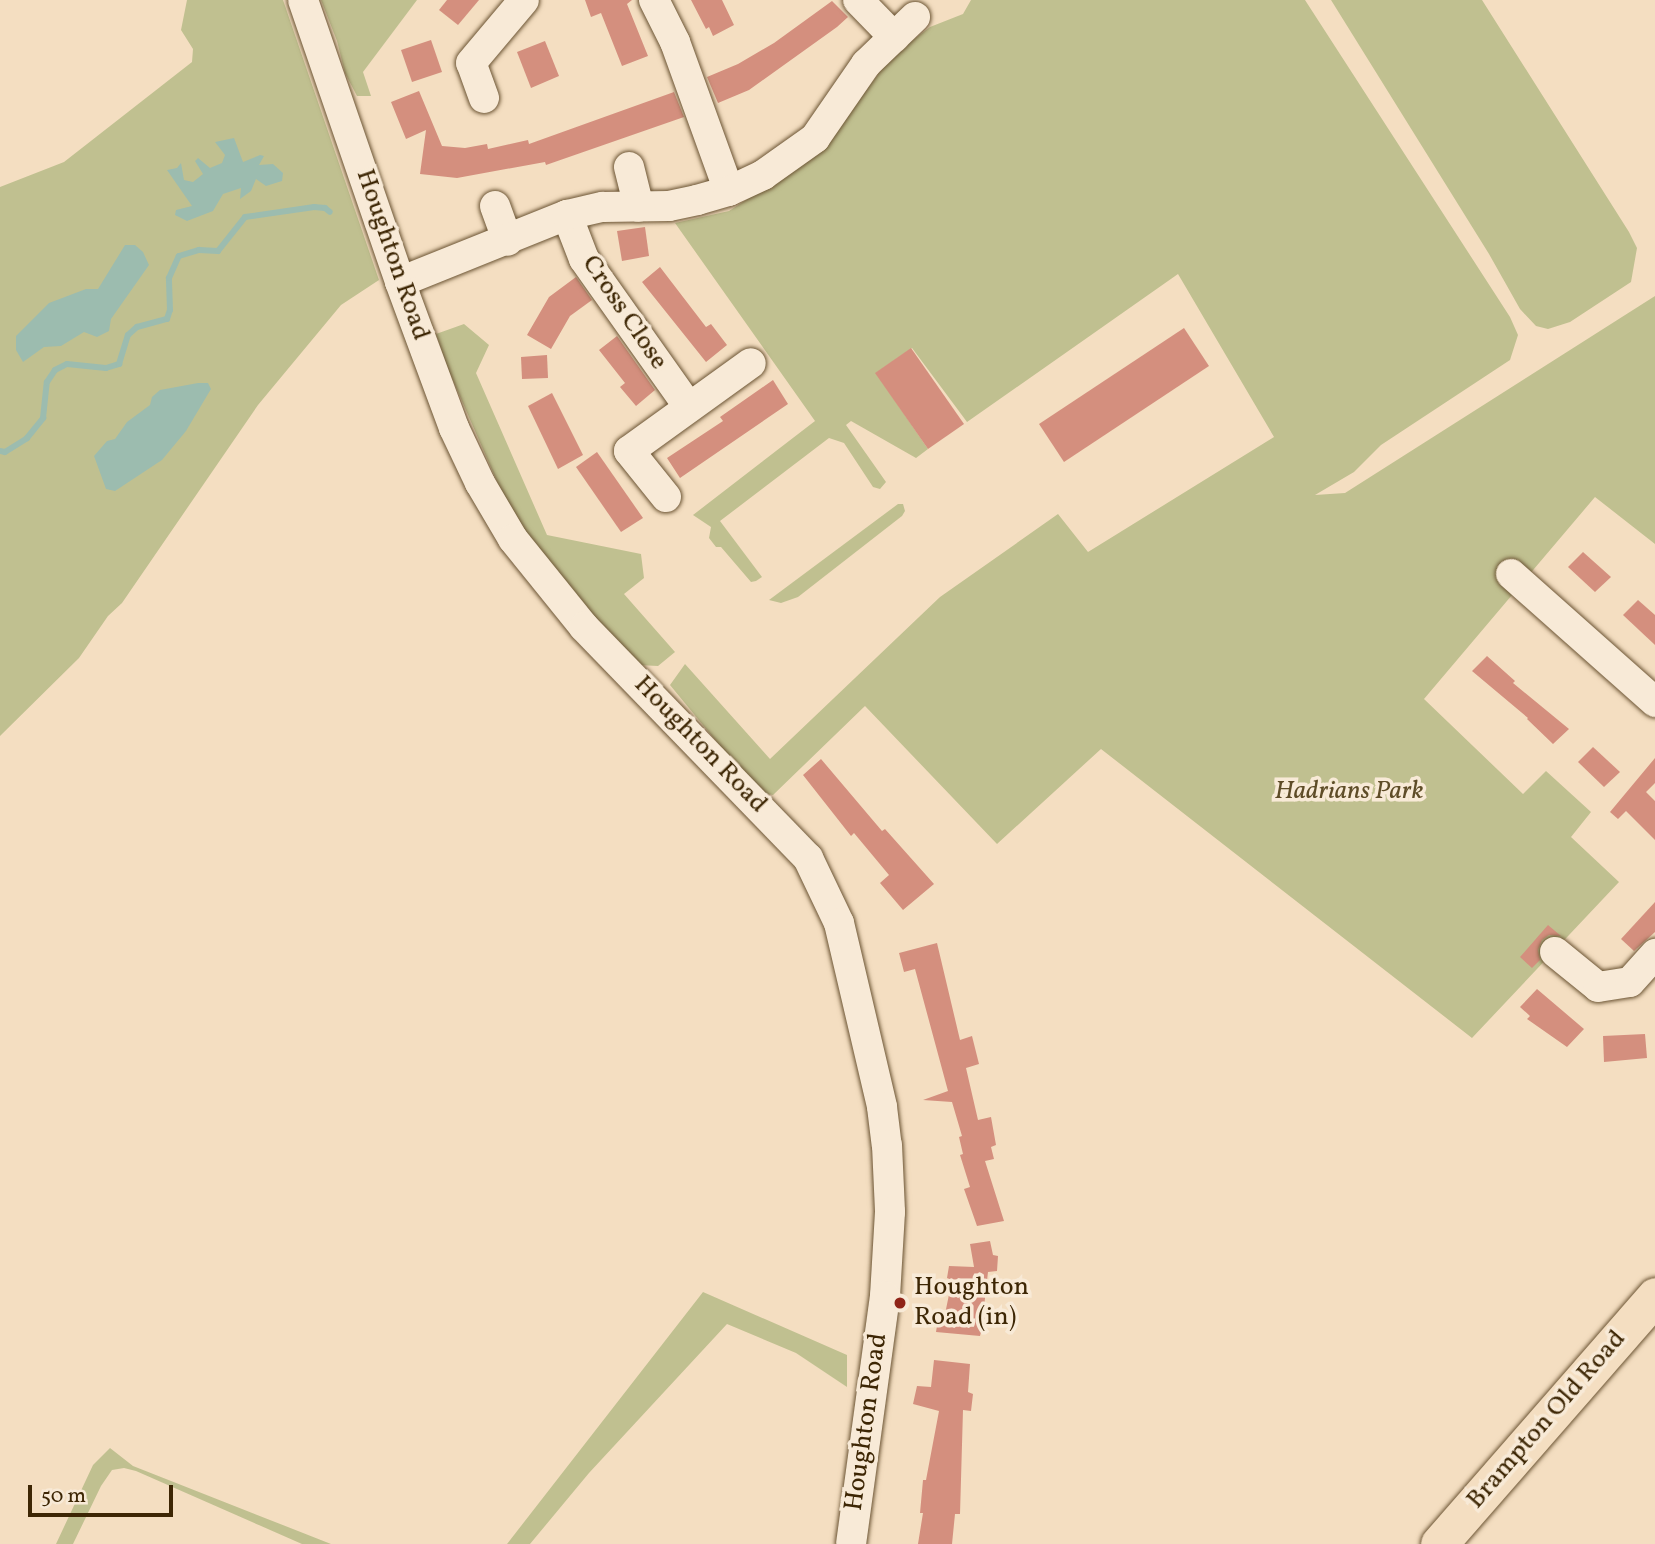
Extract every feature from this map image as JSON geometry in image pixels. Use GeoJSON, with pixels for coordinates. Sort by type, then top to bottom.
{"type":"FeatureCollection","features":[{"type":"Feature","properties":{"kind":"main road","name":"Brampton Old Road"},"geometry":{"type":"LineString","coordinates":[[1439,1544],[1655,1296]]}},
{"type":"Feature","properties":{"kind":"street","name":"Houghton Road"},"geometry":{"type":"LineString","coordinates":[[303,0],[400,282],[454,428],[480,483],[513,538],[584,627],[808,858],[839,923],[882,1107],[890,1212],[885,1296],[850,1544]]}},
{"type":"Feature","properties":{"kind":"street"},"geometry":{"type":"LineString","coordinates":[[484,98],[471,62],[524,0]]}},
{"type":"Feature","properties":{"kind":"street"},"geometry":{"type":"LineString","coordinates":[[654,0],[675,42],[729,191]]}},
{"type":"Feature","properties":{"kind":"street"},"geometry":{"type":"LineString","coordinates":[[858,0],[894,37]]}},
{"type":"Feature","properties":{"kind":"street"},"geometry":{"type":"LineString","coordinates":[[400,282],[508,241],[566,215],[603,207],[669,206],[729,191],[763,175],[815,138],[866,64],[915,17]]}},
{"type":"Feature","properties":{"kind":"street"},"geometry":{"type":"LineString","coordinates":[[629,167],[639,207]]}},
{"type":"Feature","properties":{"kind":"street"},"geometry":{"type":"LineString","coordinates":[[495,206],[508,241]]}},
{"type":"Feature","properties":{"kind":"street","name":"Cross Close"},"geometry":{"type":"LineString","coordinates":[[566,215],[584,259],[688,406]]}},
{"type":"Feature","properties":{"kind":"street"},"geometry":{"type":"LineString","coordinates":[[666,497],[629,452],[688,406],[751,363]]}},
{"type":"Feature","properties":{"kind":"street"},"geometry":{"type":"LineString","coordinates":[[1511,574],[1655,702]]}},
{"type":"Feature","properties":{"kind":"street"},"geometry":{"type":"LineString","coordinates":[[1555,952],[1598,987],[1630,982],[1655,954]]}},
{"type":"Feature","properties":{"kind":"green space"},"geometry":{"type":"Polygon","coordinates":[[[187,0],[283,0],[379,280],[341,305],[258,405],[122,603],[108,616],[79,658],[0,736],[0,187],[64,162],[192,62],[193,49],[181,30],[187,0]]]}},
{"type":"Feature","properties":{"kind":"green space"},"geometry":{"type":"Polygon","coordinates":[[[321,0],[417,0],[363,72],[371,96],[357,96],[345,73],[337,41],[321,0]]]}},
{"type":"Feature","properties":{"kind":"green space","name":"Hadrians Park"},"geometry":{"type":"Polygon","coordinates":[[[971,0],[1305,0],[1510,317],[1518,335],[1510,360],[1381,445],[1354,472],[1315,495],[1345,493],[1655,296],[1655,544],[1595,497],[1424,699],[1523,794],[1546,771],[1591,812],[1571,837],[1619,882],[1472,1038],[1101,749],[997,844],[865,706],[773,795],[758,792],[670,685],[685,664],[770,759],[940,597],[1058,514],[1088,552],[1274,437],[1178,274],[967,422],[912,348],[876,373],[928,449],[916,458],[851,421],[846,425],[886,482],[880,489],[873,487],[844,443],[829,438],[720,521],[762,577],[756,581],[751,582],[721,547],[716,547],[709,538],[711,527],[693,515],[815,421],[675,223],[729,211],[818,154],[892,56],[930,27],[963,14],[971,0]]]}},
{"type":"Feature","properties":{"kind":"green space"},"geometry":{"type":"Polygon","coordinates":[[[1331,0],[1482,0],[1629,232],[1637,248],[1631,282],[1570,322],[1548,329],[1536,326],[1520,309],[1489,254],[1331,0]]]}},
{"type":"Feature","properties":{"kind":"green space"},"geometry":{"type":"Polygon","coordinates":[[[464,324],[489,345],[476,373],[547,535],[641,554],[644,578],[624,594],[675,652],[658,666],[638,665],[608,635],[513,518],[448,369],[436,334],[464,324]]]}},
{"type":"Feature","properties":{"kind":"green space"},"geometry":{"type":"Polygon","coordinates":[[[898,504],[903,504],[905,511],[902,516],[798,597],[781,603],[769,600],[898,504]]]}},
{"type":"Feature","properties":{"kind":"green space"},"geometry":{"type":"Polygon","coordinates":[[[703,1292],[847,1355],[847,1387],[796,1353],[727,1324],[589,1473],[530,1544],[507,1544],[703,1292]]]}},
{"type":"Feature","properties":{"kind":"green space"},"geometry":{"type":"Polygon","coordinates":[[[110,1448],[133,1466],[331,1544],[302,1544],[124,1468],[112,1470],[101,1486],[73,1544],[56,1544],[93,1465],[110,1448]]]}},
{"type":"Feature","properties":{"kind":"shaded area"},"geometry":{"type":"Polygon","coordinates":[[[234,138],[243,162],[264,156],[259,165],[273,164],[283,173],[282,181],[266,186],[256,179],[251,191],[240,199],[241,188],[223,194],[213,211],[187,221],[175,215],[176,210],[192,206],[167,170],[177,168],[181,163],[184,180],[193,182],[203,174],[195,161],[198,158],[210,168],[222,163],[225,155],[215,142],[234,138]]]}},
{"type":"Feature","properties":{"kind":"shaded area"},"geometry":{"type":"Polygon","coordinates":[[[125,245],[135,245],[143,252],[149,265],[111,319],[109,331],[97,337],[84,332],[61,346],[44,347],[23,362],[16,350],[16,336],[49,303],[86,289],[98,289],[125,245]]]}},
{"type":"Feature","properties":{"kind":"shaded area"},"geometry":{"type":"Polygon","coordinates":[[[208,383],[211,389],[186,431],[162,460],[115,491],[106,489],[94,456],[107,441],[115,439],[127,422],[150,405],[152,397],[160,390],[208,383]]]}},
{"type":"Feature","properties":{"kind":"building"},"geometry":{"type":"Polygon","coordinates":[[[447,0],[479,0],[458,25],[439,10],[447,0]]]}},
{"type":"Feature","properties":{"kind":"building"},"geometry":{"type":"Polygon","coordinates":[[[585,0],[632,0],[627,4],[648,56],[622,66],[601,13],[591,17],[585,0]]]}},
{"type":"Feature","properties":{"kind":"building"},"geometry":{"type":"Polygon","coordinates":[[[691,0],[722,0],[734,25],[713,36],[709,27],[706,29],[691,0]]]}},
{"type":"Feature","properties":{"kind":"building"},"geometry":{"type":"Polygon","coordinates":[[[832,1],[848,17],[837,27],[749,90],[718,103],[707,77],[738,64],[774,43],[832,1]]]}},
{"type":"Feature","properties":{"kind":"building"},"geometry":{"type":"Polygon","coordinates":[[[431,40],[442,72],[412,82],[401,50],[431,40]]]}},
{"type":"Feature","properties":{"kind":"building"},"geometry":{"type":"Polygon","coordinates":[[[545,41],[559,76],[531,88],[517,52],[545,41]]]}},
{"type":"Feature","properties":{"kind":"building"},"geometry":{"type":"Polygon","coordinates":[[[419,91],[442,146],[465,148],[487,144],[488,149],[528,140],[529,144],[674,92],[684,117],[546,165],[545,162],[457,178],[420,174],[426,130],[406,139],[391,102],[419,91]]]}},
{"type":"Feature","properties":{"kind":"building"},"geometry":{"type":"Polygon","coordinates":[[[645,227],[649,256],[622,261],[617,231],[645,227]]]}},
{"type":"Feature","properties":{"kind":"building"},"geometry":{"type":"Polygon","coordinates":[[[660,267],[706,327],[711,324],[727,345],[706,362],[642,282],[660,267]]]}},
{"type":"Feature","properties":{"kind":"building"},"geometry":{"type":"Polygon","coordinates":[[[576,277],[592,300],[570,316],[551,349],[527,335],[549,297],[576,277]]]}},
{"type":"Feature","properties":{"kind":"building"},"geometry":{"type":"Polygon","coordinates":[[[1184,328],[1209,366],[1064,462],[1039,424],[1184,328]]]}},
{"type":"Feature","properties":{"kind":"building"},"geometry":{"type":"Polygon","coordinates":[[[617,336],[655,390],[636,406],[620,387],[625,383],[599,350],[617,336]]]}},
{"type":"Feature","properties":{"kind":"building"},"geometry":{"type":"Polygon","coordinates":[[[911,348],[964,424],[928,449],[875,373],[911,348]]]}},
{"type":"Feature","properties":{"kind":"building"},"geometry":{"type":"Polygon","coordinates":[[[547,355],[548,378],[522,379],[521,357],[547,355]]]}},
{"type":"Feature","properties":{"kind":"building"},"geometry":{"type":"Polygon","coordinates":[[[773,380],[788,404],[680,478],[667,458],[723,421],[720,417],[773,380]]]}},
{"type":"Feature","properties":{"kind":"building"},"geometry":{"type":"Polygon","coordinates":[[[552,393],[583,455],[558,469],[528,406],[552,393]]]}},
{"type":"Feature","properties":{"kind":"building"},"geometry":{"type":"Polygon","coordinates":[[[597,452],[643,518],[621,532],[576,467],[597,452]]]}},
{"type":"Feature","properties":{"kind":"building"},"geometry":{"type":"Polygon","coordinates":[[[1583,552],[1611,577],[1595,592],[1568,567],[1583,552]]]}},
{"type":"Feature","properties":{"kind":"building"},"geometry":{"type":"Polygon","coordinates":[[[1638,600],[1655,615],[1655,645],[1623,615],[1638,600]]]}},
{"type":"Feature","properties":{"kind":"building"},"geometry":{"type":"Polygon","coordinates":[[[1487,656],[1515,681],[1513,683],[1569,729],[1553,744],[1528,718],[1472,671],[1487,656]]]}},
{"type":"Feature","properties":{"kind":"building"},"geometry":{"type":"Polygon","coordinates":[[[1593,747],[1620,772],[1604,787],[1578,762],[1593,747]]]}},
{"type":"Feature","properties":{"kind":"building"},"geometry":{"type":"Polygon","coordinates":[[[1655,758],[1655,783],[1646,792],[1655,801],[1655,840],[1626,811],[1618,819],[1610,812],[1655,758]]]}},
{"type":"Feature","properties":{"kind":"building"},"geometry":{"type":"Polygon","coordinates":[[[821,759],[882,831],[885,829],[934,884],[903,910],[880,883],[889,875],[854,833],[851,836],[803,775],[821,759]]]}},
{"type":"Feature","properties":{"kind":"building"},"geometry":{"type":"Polygon","coordinates":[[[1655,902],[1655,932],[1634,951],[1621,939],[1655,902]]]}},
{"type":"Feature","properties":{"kind":"building"},"geometry":{"type":"Polygon","coordinates":[[[1548,925],[1561,936],[1549,935],[1542,940],[1538,950],[1540,960],[1532,968],[1520,957],[1548,925]]]}},
{"type":"Feature","properties":{"kind":"building"},"geometry":{"type":"Polygon","coordinates":[[[937,943],[960,1040],[972,1036],[979,1064],[966,1068],[978,1120],[991,1117],[996,1145],[991,1147],[994,1159],[985,1161],[1004,1221],[977,1226],[964,1189],[970,1187],[960,1155],[963,1154],[959,1137],[962,1136],[952,1102],[923,1100],[948,1091],[915,969],[904,972],[899,953],[937,943]]]}},
{"type":"Feature","properties":{"kind":"building"},"geometry":{"type":"Polygon","coordinates":[[[1537,989],[1584,1029],[1567,1047],[1527,1019],[1530,1016],[1520,1007],[1537,989]]]}},
{"type":"Feature","properties":{"kind":"building"},"geometry":{"type":"Polygon","coordinates":[[[1645,1034],[1647,1058],[1604,1062],[1603,1036],[1645,1034]]]}},
{"type":"Feature","properties":{"kind":"building"},"geometry":{"type":"Polygon","coordinates":[[[990,1241],[993,1255],[998,1256],[997,1271],[988,1272],[985,1317],[980,1336],[936,1332],[939,1313],[945,1314],[952,1280],[947,1278],[949,1266],[974,1267],[970,1244],[990,1241]]]}},
{"type":"Feature","properties":{"kind":"building"},"geometry":{"type":"Polygon","coordinates":[[[934,1360],[970,1364],[968,1392],[973,1394],[971,1411],[963,1410],[960,1514],[955,1514],[952,1544],[918,1544],[923,1513],[920,1513],[923,1480],[926,1480],[939,1411],[913,1404],[917,1386],[931,1387],[934,1360]]]}},
{"type":"Feature","properties":{"kind":"waterway"},"geometry":{"type":"LineString","coordinates":[[0,451],[5,452],[27,438],[43,418],[47,382],[55,370],[67,364],[106,368],[119,364],[128,335],[137,327],[167,319],[170,310],[169,278],[179,256],[199,250],[218,251],[245,217],[314,207],[325,208],[330,212]]}},
{"type":"Feature","properties":{"kind":"place","name":"Houghton Road (in)"},"geometry":{"type":"Point","coordinates":[900,1303]}}]}
